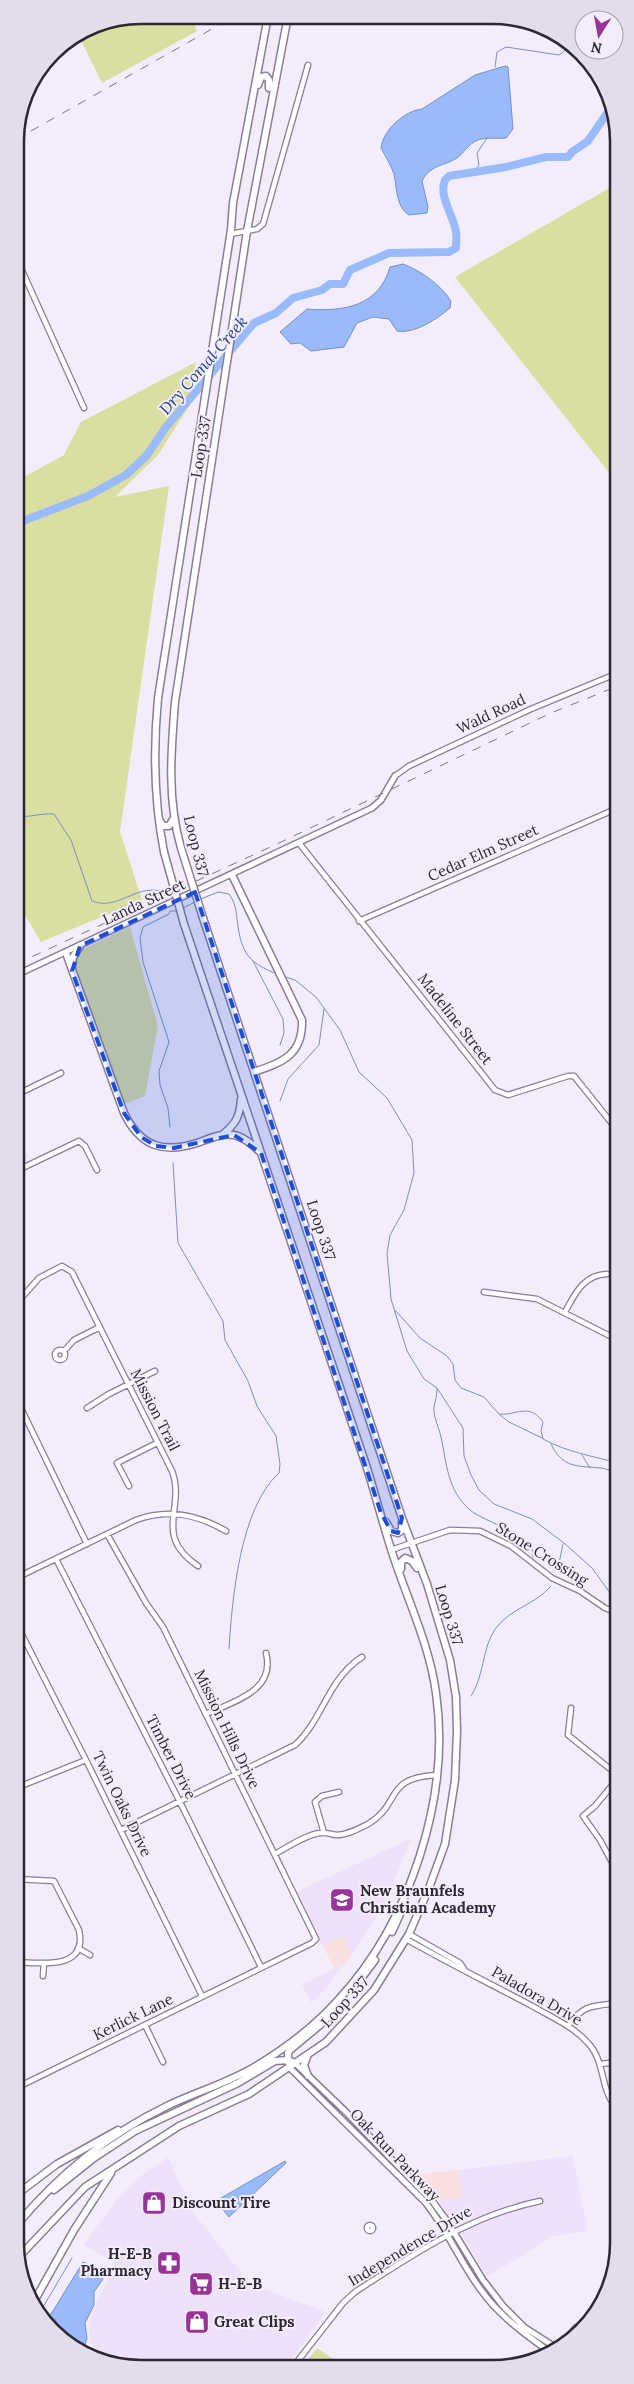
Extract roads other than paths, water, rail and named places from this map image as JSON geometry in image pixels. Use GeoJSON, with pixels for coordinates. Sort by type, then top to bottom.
{"type":"FeatureCollection","features":[{"type":"Feature","properties":{"kind":"main road","name":"Loop 337"},"geometry":{"type":"LineString","coordinates":[[24,2217],[73,2167],[131,2125],[167,2106],[253,2068],[306,2030],[338,2001],[380,1945],[405,1896],[420,1856],[436,1775],[439,1738],[436,1692],[422,1633],[402,1575],[391,1550],[381,1512],[184,924],[164,852],[157,813],[154,751],[158,698],[238,172],[267,24]]}},
{"type":"Feature","properties":{"kind":"main road","name":"Loop 337"},"geometry":{"type":"LineString","coordinates":[[25,2251],[85,2187],[179,2126],[249,2094],[293,2066],[326,2042],[374,1990],[407,1937],[430,1888],[445,1844],[455,1780],[456,1697],[450,1660],[427,1584],[402,1518],[203,918],[181,848],[174,813],[170,762],[174,702],[247,231],[286,24]]}},
{"type":"Feature","properties":{"kind":"main road"},"geometry":{"type":"LineString","coordinates":[[238,172],[245,149],[258,82],[261,77],[266,76],[270,83],[257,151],[257,176]]}},
{"type":"Feature","properties":{"kind":"main road"},"geometry":{"type":"LineString","coordinates":[[157,813],[161,824],[167,827],[173,823],[174,813]]}},
{"type":"Feature","properties":{"kind":"main road"},"geometry":{"type":"LineString","coordinates":[[232,875],[302,1020],[302,1032],[298,1045],[290,1056],[276,1064],[254,1072]]}},
{"type":"Feature","properties":{"kind":"main road"},"geometry":{"type":"LineString","coordinates":[[72,971],[73,957],[80,946]]}},
{"type":"Feature","properties":{"kind":"main road"},"geometry":{"type":"LineString","coordinates":[[66,953],[124,1113],[136,1133],[150,1143],[168,1148],[187,1146],[222,1135],[234,1135],[246,1140],[261,1153]]}},
{"type":"Feature","properties":{"kind":"main road"},"geometry":{"type":"LineString","coordinates":[[222,1135],[235,1125],[240,1114],[242,1096]]}},
{"type":"Feature","properties":{"kind":"main road"},"geometry":{"type":"LineString","coordinates":[[381,1512],[391,1531],[395,1533],[402,1530],[402,1518]]}},
{"type":"Feature","properties":{"kind":"main road"},"geometry":{"type":"LineString","coordinates":[[402,1575],[401,1562],[407,1558],[415,1564],[427,1584]]}},
{"type":"Feature","properties":{"kind":"main road"},"geometry":{"type":"LineString","coordinates":[[288,2060],[290,2050],[340,2006],[366,1972],[398,1921],[405,1896]]}},
{"type":"Feature","properties":{"kind":"main road"},"geometry":{"type":"LineString","coordinates":[[308,2076],[304,2065],[309,2054]]}},
{"type":"Feature","properties":{"kind":"main road"},"geometry":{"type":"LineString","coordinates":[[288,2060],[293,2066]]}},
{"type":"Feature","properties":{"kind":"main road"},"geometry":{"type":"LineString","coordinates":[[35,2205],[94,2158],[135,2131],[238,2083],[275,2061],[288,2060]]}},
{"type":"Feature","properties":{"kind":"main road"},"geometry":{"type":"LineString","coordinates":[[24,2189],[57,2164],[99,2139],[131,2125]]}},
{"type":"Feature","properties":{"kind":"main road"},"geometry":{"type":"LineString","coordinates":[[37,2297],[74,2230],[115,2168]]}},
{"type":"Feature","properties":{"kind":"street"},"geometry":{"type":"LineString","coordinates":[[230,234],[257,229],[263,224],[308,65]]}},
{"type":"Feature","properties":{"kind":"street"},"geometry":{"type":"LineString","coordinates":[[24,275],[84,408]]}},
{"type":"Feature","properties":{"kind":"street","name":"Wald Road"},"geometry":{"type":"LineString","coordinates":[[386,792],[395,776],[409,766],[531,709],[610,676]]}},
{"type":"Feature","properties":{"kind":"street","name":"Landa Street"},"geometry":{"type":"LineString","coordinates":[[24,971],[372,808],[381,800],[386,792]]}},
{"type":"Feature","properties":{"kind":"street","name":"Cedar Elm Street"},"geometry":{"type":"LineString","coordinates":[[359,921],[610,811]]}},
{"type":"Feature","properties":{"kind":"street","name":"Madeline Street"},"geometry":{"type":"LineString","coordinates":[[299,843],[359,921],[498,1093],[508,1095],[568,1076],[574,1076],[610,1121]]}},
{"type":"Feature","properties":{"kind":"street"},"geometry":{"type":"LineString","coordinates":[[24,1091],[61,1073]]}},
{"type":"Feature","properties":{"kind":"street"},"geometry":{"type":"LineString","coordinates":[[24,1167],[78,1141],[84,1144],[96,1170]]}},
{"type":"Feature","properties":{"kind":"street","name":"Mission Trail"},"geometry":{"type":"LineString","coordinates":[[24,1295],[44,1274],[58,1267],[66,1267],[75,1275],[174,1478],[176,1493],[172,1512],[177,1543],[183,1553],[198,1566]]}},
{"type":"Feature","properties":{"kind":"street"},"geometry":{"type":"LineString","coordinates":[[565,1312],[584,1283],[592,1277],[607,1274]]}},
{"type":"Feature","properties":{"kind":"street"},"geometry":{"type":"LineString","coordinates":[[484,1292],[530,1296],[610,1336]]}},
{"type":"Feature","properties":{"kind":"street"},"geometry":{"type":"LineString","coordinates":[[64,1352],[74,1340],[100,1327]]}},
{"type":"Feature","properties":{"kind":"street"},"geometry":{"type":"LineString","coordinates":[[87,1408],[127,1384],[154,1371]]}},
{"type":"Feature","properties":{"kind":"street"},"geometry":{"type":"LineString","coordinates":[[24,1415],[86,1544]]}},
{"type":"Feature","properties":{"kind":"street"},"geometry":{"type":"LineString","coordinates":[[129,1486],[117,1463],[158,1443]]}},
{"type":"Feature","properties":{"kind":"street"},"geometry":{"type":"LineString","coordinates":[[24,1574],[142,1518],[172,1512],[199,1518],[226,1531]]}},
{"type":"Feature","properties":{"kind":"street","name":"Stone Crossing"},"geometry":{"type":"LineString","coordinates":[[391,1550],[450,1530],[480,1531],[511,1546],[552,1578],[580,1591],[610,1610]]}},
{"type":"Feature","properties":{"kind":"street","name":"Mission Hills Drive"},"geometry":{"type":"LineString","coordinates":[[107,1534],[146,1604],[163,1627],[275,1854],[315,1940]]}},
{"type":"Feature","properties":{"kind":"street","name":"Timber Drive"},"geometry":{"type":"LineString","coordinates":[[56,1559],[180,1802],[261,1968]]}},
{"type":"Feature","properties":{"kind":"street","name":"Twin Oaks Drive"},"geometry":{"type":"LineString","coordinates":[[24,1639],[121,1830],[202,1996]]}},
{"type":"Feature","properties":{"kind":"street"},"geometry":{"type":"LineString","coordinates":[[206,1714],[258,1688],[268,1669],[266,1653]]}},
{"type":"Feature","properties":{"kind":"street"},"geometry":{"type":"LineString","coordinates":[[121,1830],[286,1750],[298,1741],[339,1677],[362,1657]]}},
{"type":"Feature","properties":{"kind":"street"},"geometry":{"type":"LineString","coordinates":[[571,1708],[568,1735],[610,1769]]}},
{"type":"Feature","properties":{"kind":"street"},"geometry":{"type":"LineString","coordinates":[[24,1785],[86,1760]]}},
{"type":"Feature","properties":{"kind":"street"},"geometry":{"type":"LineString","coordinates":[[275,1854],[312,1836],[324,1833],[343,1837],[377,1818],[395,1792],[407,1780],[436,1775]]}},
{"type":"Feature","properties":{"kind":"street"},"geometry":{"type":"LineString","coordinates":[[610,1786],[583,1816],[610,1858]]}},
{"type":"Feature","properties":{"kind":"street"},"geometry":{"type":"LineString","coordinates":[[324,1833],[315,1802],[322,1796],[339,1792]]}},
{"type":"Feature","properties":{"kind":"street"},"geometry":{"type":"LineString","coordinates":[[24,1879],[50,1880],[56,1883],[79,1930],[78,1948],[66,1961],[24,1962]]}},
{"type":"Feature","properties":{"kind":"street","name":"Paladora Drive"},"geometry":{"type":"LineString","coordinates":[[407,1937],[457,1968],[464,1969],[568,2026],[588,2043],[600,2064],[607,2095],[610,2099]]}},
{"type":"Feature","properties":{"kind":"street","name":"Kerlick Lane"},"geometry":{"type":"LineString","coordinates":[[24,2084],[315,1940]]}},
{"type":"Feature","properties":{"kind":"street"},"geometry":{"type":"LineString","coordinates":[[78,1948],[90,1956]]}},
{"type":"Feature","properties":{"kind":"street"},"geometry":{"type":"LineString","coordinates":[[44,1963],[44,1976]]}},
{"type":"Feature","properties":{"kind":"street"},"geometry":{"type":"LineString","coordinates":[[568,2026],[576,2016],[588,2007],[610,2005]]}},
{"type":"Feature","properties":{"kind":"street"},"geometry":{"type":"LineString","coordinates":[[146,2025],[163,2062]]}},
{"type":"Feature","properties":{"kind":"street"},"geometry":{"type":"LineString","coordinates":[[600,2064],[610,2063]]}},
{"type":"Feature","properties":{"kind":"street","name":"Oak Run Parkway"},"geometry":{"type":"LineString","coordinates":[[293,2066],[308,2076],[346,2112],[432,2202],[483,2280],[503,2306],[524,2326],[552,2344]]}},
{"type":"Feature","properties":{"kind":"street","name":"Oak Run Parkway"},"geometry":{"type":"LineString","coordinates":[[293,2066],[425,2202],[482,2291],[505,2318],[544,2348]]}},
{"type":"Feature","properties":{"kind":"street","name":"Independence Drive"},"geometry":{"type":"LineString","coordinates":[[299,2360],[350,2296],[453,2232],[503,2209],[540,2200]]}},
{"type":"Feature","properties":{"kind":"water"},"geometry":{"type":"Polygon","coordinates":[[[505,66],[508,67],[513,129],[506,138],[478,140],[457,158],[429,172],[422,181],[428,207],[427,213],[409,215],[399,202],[394,174],[381,148],[390,128],[408,113],[422,109],[475,75],[505,66]]]}},
{"type":"Feature","properties":{"kind":"water"},"geometry":{"type":"Polygon","coordinates":[[[403,264],[417,270],[436,284],[451,301],[450,308],[425,325],[404,331],[397,331],[389,319],[373,317],[357,323],[344,347],[311,351],[300,343],[291,344],[280,332],[307,309],[321,310],[347,307],[369,298],[385,280],[390,267],[403,264]]]}},
{"type":"Feature","properties":{"kind":"water"},"geometry":{"type":"Polygon","coordinates":[[[285,2161],[286,2163],[229,2217],[216,2201],[285,2161]]]}},
{"type":"Feature","properties":{"kind":"water"},"geometry":{"type":"Polygon","coordinates":[[[83,2262],[98,2268],[103,2279],[94,2292],[94,2305],[85,2323],[87,2338],[85,2346],[58,2326],[49,2315],[83,2262]]]}},
{"type":"Feature","properties":{"kind":"waterway"},"geometry":{"type":"LineString","coordinates":[[495,67],[497,52],[506,47],[559,55],[566,50]]}},
{"type":"Feature","properties":{"kind":"waterway","name":"Dry Comal Creek"},"geometry":{"type":"LineString","coordinates":[[24,521],[88,496],[126,475],[147,455],[166,427],[254,323],[276,313],[293,298],[322,290],[330,284],[343,284],[350,270],[389,253],[449,252],[456,248],[455,226],[443,193],[445,180],[449,176],[506,167],[546,157],[568,157],[588,141],[607,114]]}},
{"type":"Feature","properties":{"kind":"waterway"},"geometry":{"type":"LineString","coordinates":[[473,173],[479,165],[477,153],[487,138]]}},
{"type":"Feature","properties":{"kind":"waterway"},"geometry":{"type":"LineString","coordinates":[[24,816],[54,814],[71,840],[92,901],[110,903],[142,891],[151,890],[160,891],[166,901]]}},
{"type":"Feature","properties":{"kind":"waterway"},"geometry":{"type":"LineString","coordinates":[[201,899],[218,892],[229,894],[235,906],[241,939],[247,954],[258,965],[277,974]]}},
{"type":"Feature","properties":{"kind":"waterway"},"geometry":{"type":"LineString","coordinates":[[183,908],[195,902]]}},
{"type":"Feature","properties":{"kind":"waterway"},"geometry":{"type":"LineString","coordinates":[[170,1127],[168,1108],[160,1085],[159,1071],[169,1042],[143,962],[140,938],[143,927],[169,914],[170,911],[177,911]]}},
{"type":"Feature","properties":{"kind":"waterway"},"geometry":{"type":"LineString","coordinates":[[253,961],[283,1019],[284,1033],[280,1045]]}},
{"type":"Feature","properties":{"kind":"waterway"},"geometry":{"type":"LineString","coordinates":[[283,976],[295,980],[316,997],[340,1030],[359,1072],[387,1098],[412,1140],[414,1173],[404,1210],[390,1235],[387,1253],[391,1299],[407,1351],[424,1379],[437,1388],[463,1428],[464,1456],[471,1475],[479,1490],[494,1504],[532,1519],[564,1543],[592,1568],[610,1593]]}},
{"type":"Feature","properties":{"kind":"waterway"},"geometry":{"type":"LineString","coordinates":[[280,1101],[288,1079],[319,1045],[324,1009]]}},
{"type":"Feature","properties":{"kind":"waterway"},"geometry":{"type":"LineString","coordinates":[[173,1163],[178,1243],[223,1321],[225,1340],[248,1381],[257,1406],[276,1436],[280,1464],[279,1473],[266,1489],[255,1508],[240,1555],[229,1649]]}},
{"type":"Feature","properties":{"kind":"waterway"},"geometry":{"type":"LineString","coordinates":[[395,1310],[420,1338],[447,1356],[453,1364],[455,1380],[461,1388],[484,1397],[499,1414],[527,1411],[538,1416],[543,1422],[541,1431],[543,1439],[561,1447],[610,1461]]}},
{"type":"Feature","properties":{"kind":"waterway"},"geometry":{"type":"LineString","coordinates":[[437,1389],[434,1414],[449,1476],[457,1494],[462,1502],[477,1515],[509,1530],[527,1542],[532,1549],[533,1557]]}},
{"type":"Feature","properties":{"kind":"waterway"},"geometry":{"type":"LineString","coordinates":[[500,1415],[509,1422],[542,1438]]}},
{"type":"Feature","properties":{"kind":"waterway"},"geometry":{"type":"LineString","coordinates":[[551,1444],[565,1462],[583,1467],[610,1470]]}},
{"type":"Feature","properties":{"kind":"waterway"},"geometry":{"type":"LineString","coordinates":[[582,1455],[590,1468]]}},
{"type":"Feature","properties":{"kind":"waterway"},"geometry":{"type":"LineString","coordinates":[[558,1568],[563,1544]]}},
{"type":"Feature","properties":{"kind":"waterway"},"geometry":{"type":"LineString","coordinates":[[471,1696],[479,1679],[488,1643],[496,1628],[502,1621],[538,1598],[551,1586]]}},
{"type":"Feature","properties":{"kind":"waterway"},"geometry":{"type":"LineString","coordinates":[[43,2307],[72,2258]]}},
{"type":"Feature","properties":{"kind":"railway"},"geometry":{"type":"LineString","coordinates":[[24,135],[221,24]]}},
{"type":"Feature","properties":{"kind":"railway"},"geometry":{"type":"LineString","coordinates":[[24,960],[279,843],[551,713],[610,689]]}},
{"type":"Feature","properties":{"kind":"place","name":"New Braunfels Christian Academy"},"geometry":{"type":"Point","coordinates":[342,1900]}},
{"type":"Feature","properties":{"kind":"place","name":"Discount Tire"},"geometry":{"type":"Point","coordinates":[154,2203]}},
{"type":"Feature","properties":{"kind":"place","name":"H-E-B Pharmacy"},"geometry":{"type":"Point","coordinates":[169,2263]}},
{"type":"Feature","properties":{"kind":"place","name":"H-E-B"},"geometry":{"type":"Point","coordinates":[201,2284]}},
{"type":"Feature","properties":{"kind":"place","name":"Great Clips"},"geometry":{"type":"Point","coordinates":[197,2322]}}]}
